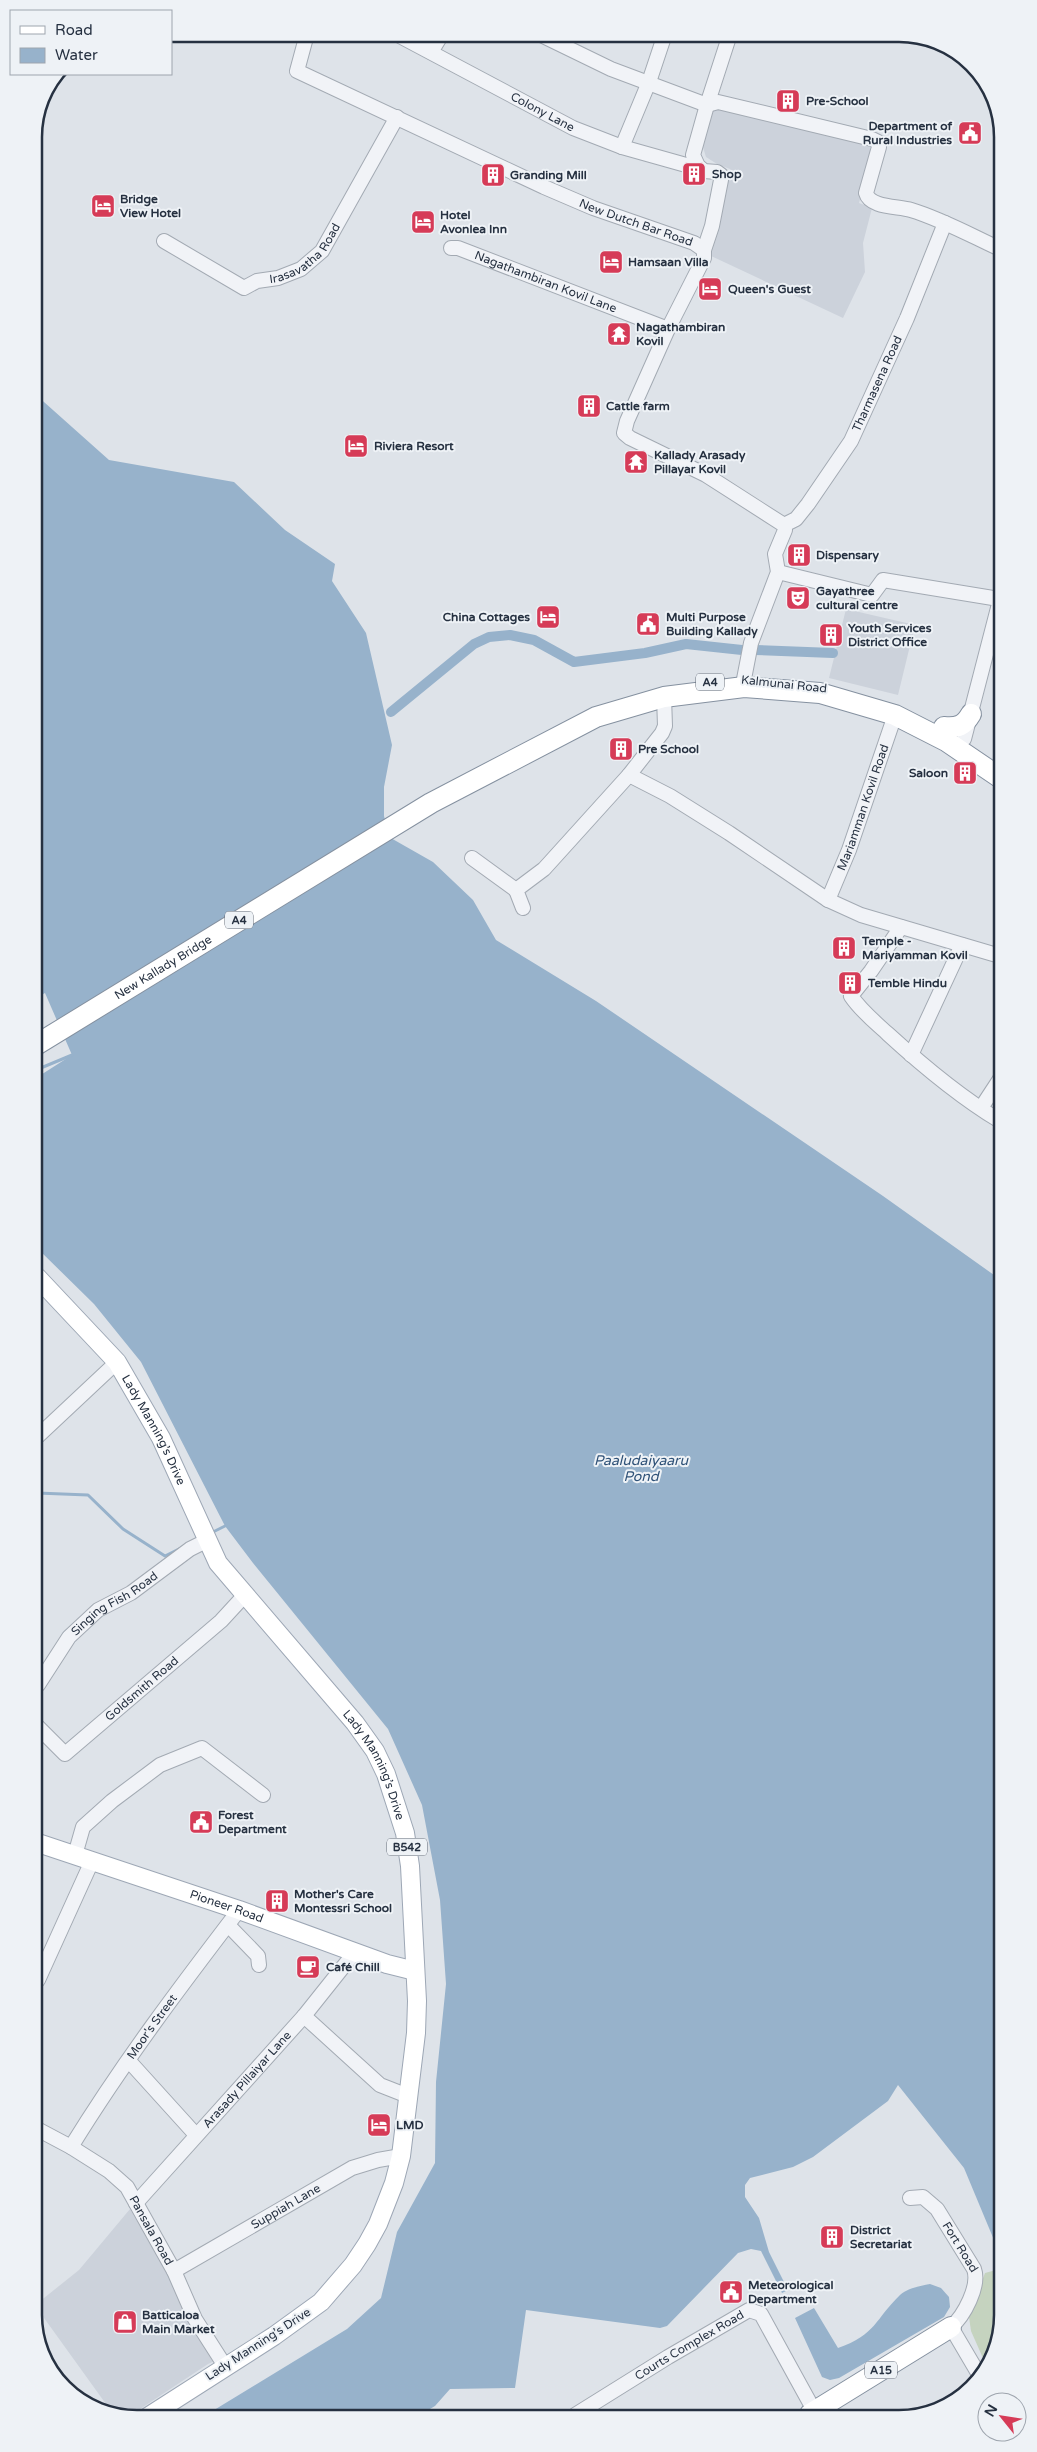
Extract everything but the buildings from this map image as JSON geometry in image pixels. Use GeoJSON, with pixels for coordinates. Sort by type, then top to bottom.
{"type":"FeatureCollection","features":[{"type":"Feature","properties":{"kind":"highway","name":"Kalmunai Road"},"geometry":{"type":"LineString","coordinates":[[430,801],[596,717],[664,697],[744,683],[820,693],[895,715],[946,742],[994,773]]}},
{"type":"Feature","properties":{"kind":"highway","name":"Kalmunai Road"},"geometry":{"type":"LineString","coordinates":[[430,801],[592,711],[631,697],[685,684],[810,684],[847,692],[899,708],[944,727],[994,760]]}},
{"type":"Feature","properties":{"kind":"highway"},"geometry":{"type":"LineString","coordinates":[[944,727],[957,728],[966,723],[971,714]]}},
{"type":"Feature","properties":{"kind":"highway","name":"New Kallady Bridge"},"geometry":{"type":"LineString","coordinates":[[43,1038],[430,801]]}},
{"type":"Feature","properties":{"kind":"highway","name":"Fort Road"},"geometry":{"type":"LineString","coordinates":[[818,2410],[951,2326]]}},
{"type":"Feature","properties":{"kind":"main road","name":"Lady Manning’s Drive"},"geometry":{"type":"LineString","coordinates":[[42,1283],[117,1362],[161,1438],[218,1563],[244,1596],[355,1723],[375,1751],[405,1833],[410,1866],[416,2033],[401,2156],[386,2206],[378,2224],[353,2265],[321,2302],[274,2336],[160,2409]]}},
{"type":"Feature","properties":{"kind":"main road","name":"Pioneer Road"},"geometry":{"type":"LineString","coordinates":[[42,1844],[239,1910],[386,1964],[415,1971]]}},
{"type":"Feature","properties":{"kind":"street","name":"New Dutch Bar Road"},"geometry":{"type":"LineString","coordinates":[[305,43],[297,71],[397,117],[446,143],[544,187],[593,208],[694,243],[704,250],[704,258],[668,328],[627,421],[624,433],[630,438],[706,475],[784,525]]}},
{"type":"Feature","properties":{"kind":"street","name":"Colony Lane"},"geometry":{"type":"LineString","coordinates":[[414,43],[573,128],[622,147],[686,166],[698,166],[710,173],[717,172],[721,175],[721,180],[712,226],[704,250]]}},
{"type":"Feature","properties":{"kind":"street"},"geometry":{"type":"LineString","coordinates":[[431,52],[436,43]]}},
{"type":"Feature","properties":{"kind":"street"},"geometry":{"type":"LineString","coordinates":[[558,43],[612,69],[706,105],[718,102],[872,139],[878,142],[879,148],[866,193],[868,199],[873,203],[911,210],[945,223],[994,246]]}},
{"type":"Feature","properties":{"kind":"street"},"geometry":{"type":"LineString","coordinates":[[622,147],[649,82],[662,43]]}},
{"type":"Feature","properties":{"kind":"street"},"geometry":{"type":"LineString","coordinates":[[698,166],[693,155],[706,105],[727,43]]}},
{"type":"Feature","properties":{"kind":"street","name":"Irasavatha Road"},"geometry":{"type":"LineString","coordinates":[[164,241],[244,288],[257,281],[278,278],[302,269],[322,251],[397,117]]}},
{"type":"Feature","properties":{"kind":"street","name":"Tharmasena Road"},"geometry":{"type":"LineString","coordinates":[[784,525],[796,519],[808,504],[851,441],[907,318],[945,223]]}},
{"type":"Feature","properties":{"kind":"street","name":"Nagathambiran Kovil Lane"},"geometry":{"type":"LineString","coordinates":[[451,248],[458,248],[668,328]]}},
{"type":"Feature","properties":{"kind":"street"},"geometry":{"type":"LineString","coordinates":[[744,683],[752,643],[778,572],[775,554],[786,530],[784,525]]}},
{"type":"Feature","properties":{"kind":"street"},"geometry":{"type":"LineString","coordinates":[[778,572],[872,595],[882,580],[994,598]]}},
{"type":"Feature","properties":{"kind":"street"},"geometry":{"type":"LineString","coordinates":[[964,739],[994,624]]}},
{"type":"Feature","properties":{"kind":"street"},"geometry":{"type":"LineString","coordinates":[[516,890],[544,869],[629,775],[662,733],[665,726],[664,697]]}},
{"type":"Feature","properties":{"kind":"street","name":"Mariamman Kovil Road"},"geometry":{"type":"LineString","coordinates":[[828,900],[849,850],[895,715]]}},
{"type":"Feature","properties":{"kind":"street"},"geometry":{"type":"LineString","coordinates":[[629,775],[670,796],[729,833],[828,900],[861,915],[994,954]]}},
{"type":"Feature","properties":{"kind":"street"},"geometry":{"type":"LineString","coordinates":[[472,858],[516,890],[523,908]]}},
{"type":"Feature","properties":{"kind":"street"},"geometry":{"type":"LineString","coordinates":[[901,927],[871,971],[851,996],[858,1006],[911,1055],[994,1117]]}},
{"type":"Feature","properties":{"kind":"street"},"geometry":{"type":"LineString","coordinates":[[911,1055],[962,945]]}},
{"type":"Feature","properties":{"kind":"street"},"geometry":{"type":"LineString","coordinates":[[981,1108],[994,1088]]}},
{"type":"Feature","properties":{"kind":"street"},"geometry":{"type":"LineString","coordinates":[[42,1432],[117,1362]]}},
{"type":"Feature","properties":{"kind":"street","name":"Singing Fish Road"},"geometry":{"type":"LineString","coordinates":[[42,1678],[68,1637],[98,1610],[131,1594],[190,1550],[208,1540]]}},
{"type":"Feature","properties":{"kind":"street","name":"Goldsmith Road"},"geometry":{"type":"LineString","coordinates":[[42,1732],[65,1754],[220,1621],[244,1596]]}},
{"type":"Feature","properties":{"kind":"street"},"geometry":{"type":"LineString","coordinates":[[42,1969],[84,1858],[83,1827],[112,1801],[160,1765],[202,1748],[263,1795]]}},
{"type":"Feature","properties":{"kind":"street","name":"Moor's Street"},"geometry":{"type":"LineString","coordinates":[[71,2147],[99,2102],[130,2061],[198,1961],[239,1910]]}},
{"type":"Feature","properties":{"kind":"street"},"geometry":{"type":"LineString","coordinates":[[228,1925],[258,1956],[259,1965]]}},
{"type":"Feature","properties":{"kind":"street","name":"Arasady Pillaiyar Lane"},"geometry":{"type":"LineString","coordinates":[[136,2203],[304,2016],[355,1952]]}},
{"type":"Feature","properties":{"kind":"street"},"geometry":{"type":"LineString","coordinates":[[304,2016],[380,2085],[408,2096]]}},
{"type":"Feature","properties":{"kind":"street"},"geometry":{"type":"LineString","coordinates":[[130,2061],[196,2136]]}},
{"type":"Feature","properties":{"kind":"street","name":"Pansala Road"},"geometry":{"type":"LineString","coordinates":[[42,2132],[109,2171],[127,2187],[174,2271],[195,2320],[225,2366]]}},
{"type":"Feature","properties":{"kind":"street","name":"Suppiah Lane"},"geometry":{"type":"LineString","coordinates":[[174,2271],[352,2168],[378,2160],[401,2156]]}},
{"type":"Feature","properties":{"kind":"street","name":"Fort Road"},"geometry":{"type":"LineString","coordinates":[[910,2198],[923,2197],[937,2209],[976,2274],[964,2314],[951,2326]]}},
{"type":"Feature","properties":{"kind":"street","name":"Courts Complex Road"},"geometry":{"type":"LineString","coordinates":[[584,2410],[668,2357],[749,2310],[761,2314],[811,2410]]}},
{"type":"Feature","properties":{"kind":"street"},"geometry":{"type":"LineString","coordinates":[[951,2326],[976,2370]]}},
{"type":"Feature","properties":{"kind":"shaded area"},"geometry":{"type":"Polygon","coordinates":[[[712,106],[869,144],[872,156],[859,203],[872,208],[863,243],[865,272],[843,318],[709,255],[730,169],[706,157],[702,144],[712,106]]]}},
{"type":"Feature","properties":{"kind":"shaded area"},"geometry":{"type":"Polygon","coordinates":[[[846,609],[915,625],[898,695],[829,678],[846,609]]]}},
{"type":"Feature","properties":{"kind":"shaded area","name":"Batticaloa Main Market"},"geometry":{"type":"Polygon","coordinates":[[[130,2209],[160,2261],[226,2356],[208,2364],[140,2409],[119,2408],[106,2404],[42,2315],[42,2300],[79,2270],[130,2209]]]}},
{"type":"Feature","properties":{"kind":"green space"},"geometry":{"type":"Polygon","coordinates":[[[994,2271],[994,2327],[983,2359],[971,2331],[969,2317],[985,2273],[994,2271]]]}},
{"type":"Feature","properties":{"kind":"water","name":"Paaludaiyaaru Pond"},"geometry":{"type":"Polygon","coordinates":[[[43,401],[109,460],[234,482],[285,530],[335,564],[332,581],[366,633],[392,745],[384,787],[384,816],[389,837],[433,862],[473,900],[496,940],[596,1001],[883,1196],[994,1275],[994,2240],[964,2168],[898,2085],[888,2101],[813,2157],[793,2167],[750,2178],[745,2185],[745,2197],[759,2218],[769,2252],[788,2290],[782,2293],[761,2251],[751,2249],[738,2253],[667,2326],[660,2328],[526,2310],[515,2388],[450,2389],[435,2406],[429,2409],[216,2409],[347,2329],[381,2298],[397,2232],[435,2163],[436,2082],[446,1984],[440,1900],[422,1805],[388,1729],[225,1526],[141,1362],[94,1304],[42,1253],[43,1074],[72,1055],[45,993],[43,994],[43,401]]]}},
{"type":"Feature","properties":{"kind":"water"},"geometry":{"type":"Polygon","coordinates":[[[930,2284],[941,2288],[949,2297],[950,2307],[944,2317],[839,2378],[830,2380],[822,2377],[795,2318],[814,2308],[838,2348],[851,2343],[868,2332],[900,2295],[914,2288],[930,2284]]]}},
{"type":"Feature","properties":{"kind":"waterway"},"geometry":{"type":"LineString","coordinates":[[391,712],[474,644],[489,637],[510,635],[534,640],[574,662],[645,653],[686,644],[742,650]]}},
{"type":"Feature","properties":{"kind":"waterway"},"geometry":{"type":"LineString","coordinates":[[755,650],[833,653]]}},
{"type":"Feature","properties":{"kind":"waterway"},"geometry":{"type":"LineString","coordinates":[[43,1067],[72,1055]]}},
{"type":"Feature","properties":{"kind":"waterway"},"geometry":{"type":"LineString","coordinates":[[42,1493],[88,1495],[123,1529],[165,1556],[181,1548]]}},
{"type":"Feature","properties":{"kind":"waterway"},"geometry":{"type":"LineString","coordinates":[[211,1533],[225,1526]]}},
{"type":"Feature","properties":{"kind":"place","name":"Pre-School"},"geometry":{"type":"Point","coordinates":[788,101]}},
{"type":"Feature","properties":{"kind":"place","name":"Department of Rural Industries"},"geometry":{"type":"Point","coordinates":[970,133]}},
{"type":"Feature","properties":{"kind":"place","name":"Shop"},"geometry":{"type":"Point","coordinates":[694,174]}},
{"type":"Feature","properties":{"kind":"place","name":"Granding Mill"},"geometry":{"type":"Point","coordinates":[493,175]}},
{"type":"Feature","properties":{"kind":"place","name":"Bridge View Hotel"},"geometry":{"type":"Point","coordinates":[103,206]}},
{"type":"Feature","properties":{"kind":"place","name":"Hotel Avonlea Inn"},"geometry":{"type":"Point","coordinates":[423,222]}},
{"type":"Feature","properties":{"kind":"place","name":"Hamsaan Villa"},"geometry":{"type":"Point","coordinates":[611,262]}},
{"type":"Feature","properties":{"kind":"place","name":"Queen's Guest"},"geometry":{"type":"Point","coordinates":[710,289]}},
{"type":"Feature","properties":{"kind":"place","name":"Nagathambiran Kovil"},"geometry":{"type":"Point","coordinates":[619,334]}},
{"type":"Feature","properties":{"kind":"place","name":"Cattle farm"},"geometry":{"type":"Point","coordinates":[589,406]}},
{"type":"Feature","properties":{"kind":"place","name":"Riviera Resort"},"geometry":{"type":"Point","coordinates":[356,446]}},
{"type":"Feature","properties":{"kind":"place","name":"Kallady Arasady Pillayar Kovil"},"geometry":{"type":"Point","coordinates":[636,462]}},
{"type":"Feature","properties":{"kind":"place","name":"Dispensary"},"geometry":{"type":"Point","coordinates":[799,555]}},
{"type":"Feature","properties":{"kind":"place","name":"Gayathree cultural centre"},"geometry":{"type":"Point","coordinates":[798,598]}},
{"type":"Feature","properties":{"kind":"place","name":"China Cottages"},"geometry":{"type":"Point","coordinates":[548,617]}},
{"type":"Feature","properties":{"kind":"place","name":"Multi Purpose Building Kallady"},"geometry":{"type":"Point","coordinates":[648,624]}},
{"type":"Feature","properties":{"kind":"place","name":"Youth Services District Office"},"geometry":{"type":"Point","coordinates":[831,635]}},
{"type":"Feature","properties":{"kind":"place","name":"Pre School"},"geometry":{"type":"Point","coordinates":[621,749]}},
{"type":"Feature","properties":{"kind":"place","name":"Saloon"},"geometry":{"type":"Point","coordinates":[965,773]}},
{"type":"Feature","properties":{"kind":"place","name":"Temple - Mariyamman Kovil"},"geometry":{"type":"Point","coordinates":[844,948]}},
{"type":"Feature","properties":{"kind":"place","name":"Temble Hindu"},"geometry":{"type":"Point","coordinates":[850,983]}},
{"type":"Feature","properties":{"kind":"place","name":"Forest Department"},"geometry":{"type":"Point","coordinates":[201,1822]}},
{"type":"Feature","properties":{"kind":"place","name":"Mother's Care Montessri School"},"geometry":{"type":"Point","coordinates":[277,1901]}},
{"type":"Feature","properties":{"kind":"place","name":"Café Chill"},"geometry":{"type":"Point","coordinates":[308,1967]}},
{"type":"Feature","properties":{"kind":"place","name":"LMD"},"geometry":{"type":"Point","coordinates":[379,2125]}},
{"type":"Feature","properties":{"kind":"place","name":"District Secretariat"},"geometry":{"type":"Point","coordinates":[832,2237]}},
{"type":"Feature","properties":{"kind":"place","name":"Meteorological Department"},"geometry":{"type":"Point","coordinates":[731,2292]}},
{"type":"Feature","properties":{"kind":"place","name":"Batticaloa Main Market"},"geometry":{"type":"Point","coordinates":[125,2322]}}]}
